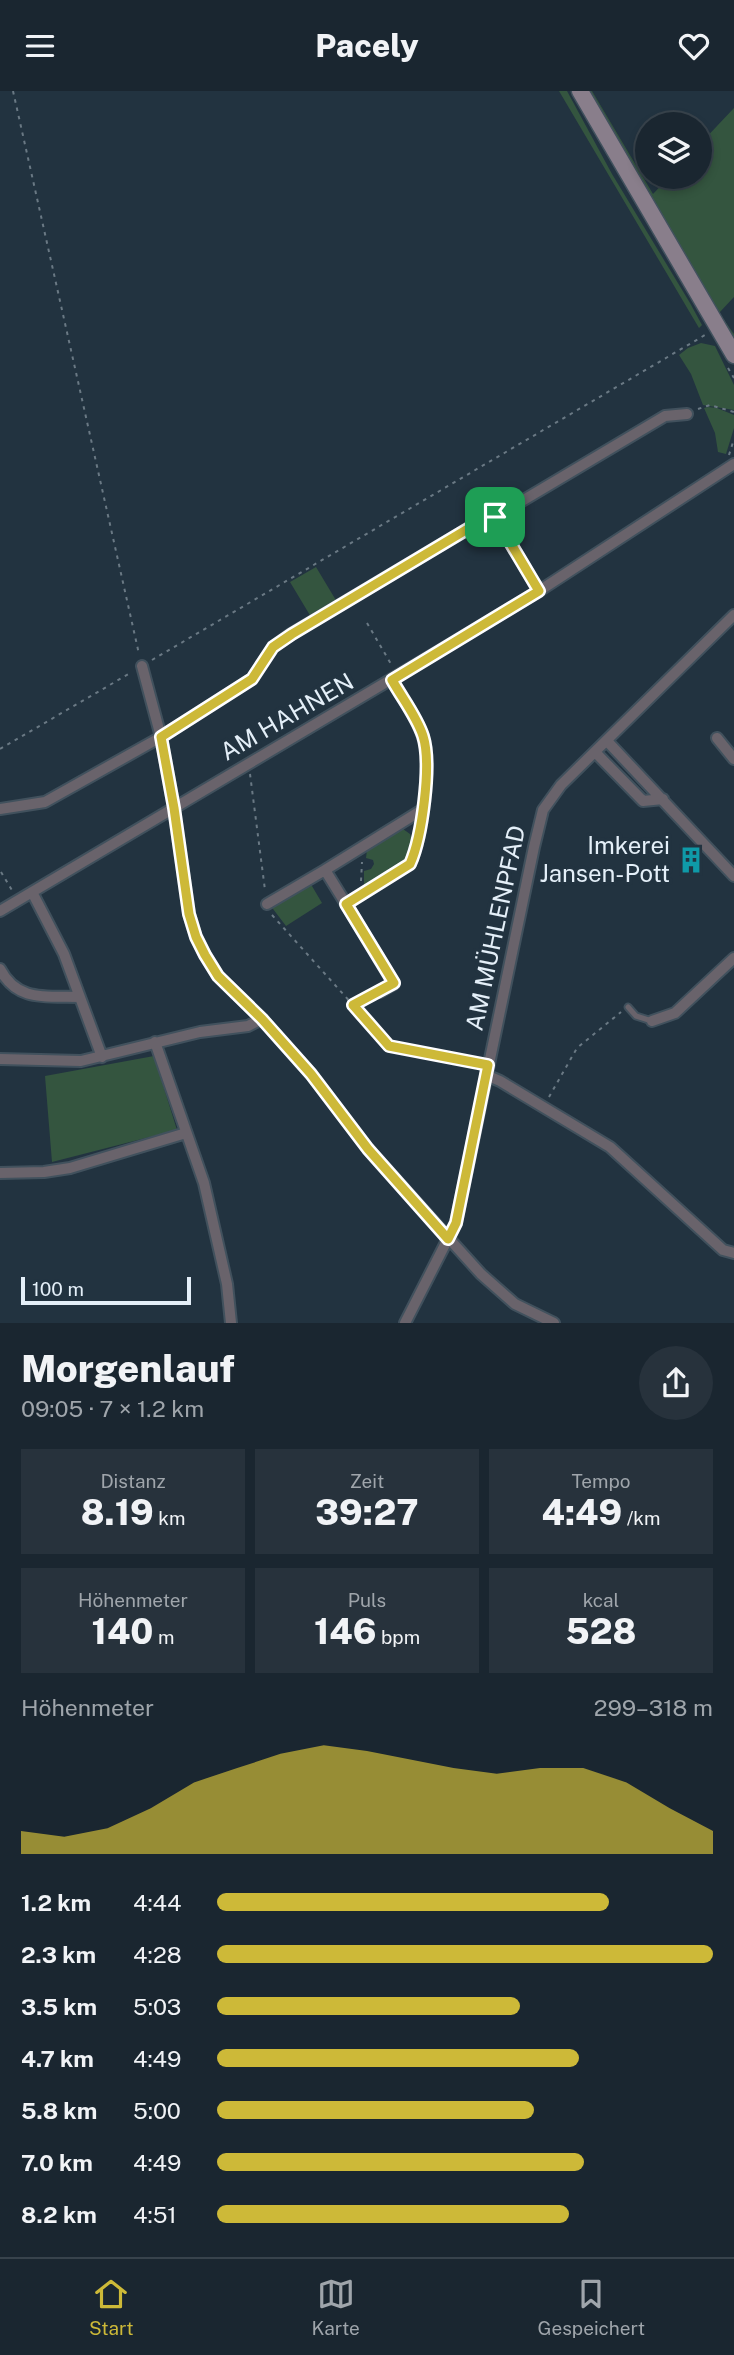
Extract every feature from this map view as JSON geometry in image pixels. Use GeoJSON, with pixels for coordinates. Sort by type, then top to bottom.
{"type":"FeatureCollection","features":[{"type":"Feature","properties":{"kind":"main road"},"geometry":{"type":"LineString","coordinates":[[580,91],[734,355]]}},
{"type":"Feature","properties":{"kind":"street"},"geometry":{"type":"LineString","coordinates":[[0,809],[45,802],[161,737],[252,679],[273,647],[292,634],[481,521],[495,517],[665,417],[687,414]]}},
{"type":"Feature","properties":{"kind":"street","name":"AM HAHNEN"},"geometry":{"type":"LineString","coordinates":[[0,911],[539,591],[734,464]]}},
{"type":"Feature","properties":{"kind":"street"},"geometry":{"type":"LineString","coordinates":[[495,517],[539,591]]}},
{"type":"Feature","properties":{"kind":"street","name":"AM MÜHLENPFAD"},"geometry":{"type":"LineString","coordinates":[[405,1322],[456,1223],[543,810],[561,785],[734,615]]}},
{"type":"Feature","properties":{"kind":"street"},"geometry":{"type":"LineString","coordinates":[[142,666],[161,737],[189,914],[196,937],[218,976],[262,1019],[311,1074],[368,1149],[481,1274],[515,1304],[554,1322]]}},
{"type":"Feature","properties":{"kind":"street"},"geometry":{"type":"LineString","coordinates":[[346,904],[410,864],[415,853],[427,756],[423,735],[396,678]]}},
{"type":"Feature","properties":{"kind":"street"},"geometry":{"type":"LineString","coordinates":[[717,738],[734,759]]}},
{"type":"Feature","properties":{"kind":"street"},"geometry":{"type":"LineString","coordinates":[[607,741],[734,876]]}},
{"type":"Feature","properties":{"kind":"street"},"geometry":{"type":"LineString","coordinates":[[595,752],[643,801],[663,799]]}},
{"type":"Feature","properties":{"kind":"street"},"geometry":{"type":"LineString","coordinates":[[632,790],[643,780]]}},
{"type":"Feature","properties":{"kind":"street"},"geometry":{"type":"LineString","coordinates":[[267,904],[422,810]]}},
{"type":"Feature","properties":{"kind":"street"},"geometry":{"type":"LineString","coordinates":[[325,870],[394,983],[380,992]]}},
{"type":"Feature","properties":{"kind":"street"},"geometry":{"type":"LineString","coordinates":[[32,892],[64,954],[102,1057]]}},
{"type":"Feature","properties":{"kind":"street"},"geometry":{"type":"LineString","coordinates":[[652,1021],[675,1013],[734,958]]}},
{"type":"Feature","properties":{"kind":"street"},"geometry":{"type":"LineString","coordinates":[[0,969],[6,981],[17,991],[34,996],[79,997]]}},
{"type":"Feature","properties":{"kind":"street"},"geometry":{"type":"LineString","coordinates":[[0,1059],[81,1061],[201,1032],[248,1025],[262,1019]]}},
{"type":"Feature","properties":{"kind":"street"},"geometry":{"type":"LineString","coordinates":[[155,1042],[204,1183],[227,1284],[231,1322]]}},
{"type":"Feature","properties":{"kind":"street"},"geometry":{"type":"LineString","coordinates":[[487,1070],[500,1081],[610,1147],[723,1250],[733,1254]]}},
{"type":"Feature","properties":{"kind":"street"},"geometry":{"type":"LineString","coordinates":[[0,1173],[44,1172],[70,1168],[186,1133]]}},
{"type":"Feature","properties":{"kind":"lane"},"geometry":{"type":"LineString","coordinates":[[628,1007],[636,1016],[652,1021]]}},
{"type":"Feature","properties":{"kind":"path"},"geometry":{"type":"LineString","coordinates":[[13,91],[142,666]]}},
{"type":"Feature","properties":{"kind":"path"},"geometry":{"type":"LineString","coordinates":[[0,749],[710,332]]}},
{"type":"Feature","properties":{"kind":"path"},"geometry":{"type":"LineString","coordinates":[[687,414],[710,405],[734,412]]}},
{"type":"Feature","properties":{"kind":"path"},"geometry":{"type":"LineString","coordinates":[[734,439],[729,455],[734,464]]}},
{"type":"Feature","properties":{"kind":"path"},"geometry":{"type":"LineString","coordinates":[[366,623],[396,678]]}},
{"type":"Feature","properties":{"kind":"path"},"geometry":{"type":"LineString","coordinates":[[360,895],[362,847]]}},
{"type":"Feature","properties":{"kind":"path"},"geometry":{"type":"LineString","coordinates":[[1,872],[18,900]]}},
{"type":"Feature","properties":{"kind":"path"},"geometry":{"type":"LineString","coordinates":[[380,992],[372,993],[353,1005],[389,1046],[487,1070]]}},
{"type":"Feature","properties":{"kind":"path"},"geometry":{"type":"LineString","coordinates":[[543,1107],[578,1048],[628,1007]]}},
{"type":"Feature","properties":{"kind":"green space"},"geometry":{"type":"Polygon","coordinates":[[[559,91],[567,91],[612,174],[690,303],[702,325],[699,328],[559,91]]]}},
{"type":"Feature","properties":{"kind":"green space"},"geometry":{"type":"Polygon","coordinates":[[[587,91],[592,91],[635,164],[635,173],[587,91]]]}},
{"type":"Feature","properties":{"kind":"green space"},"geometry":{"type":"Polygon","coordinates":[[[734,108],[734,297],[719,313],[734,334],[734,342],[644,189],[650,189],[653,194],[658,189],[712,189],[712,131],[734,108]]]}},
{"type":"Feature","properties":{"kind":"green space"},"geometry":{"type":"Polygon","coordinates":[[[701,343],[715,346],[734,385],[734,410],[703,405],[691,374],[679,355],[701,343]]]}},
{"type":"Feature","properties":{"kind":"green space"},"geometry":{"type":"Polygon","coordinates":[[[704,408],[734,415],[734,428],[726,454],[718,452],[715,433],[704,408]]]}},
{"type":"Feature","properties":{"kind":"green space"},"geometry":{"type":"Polygon","coordinates":[[[316,567],[337,602],[311,617],[290,582],[316,567]]]}},
{"type":"Feature","properties":{"kind":"green space"},"geometry":{"type":"Polygon","coordinates":[[[403,829],[410,834],[412,841],[407,860],[364,886],[364,871],[371,869],[374,864],[373,860],[366,858],[367,850],[403,829]]]}},
{"type":"Feature","properties":{"kind":"green space"},"geometry":{"type":"Polygon","coordinates":[[[309,881],[322,903],[286,926],[270,905],[309,881]]]}},
{"type":"Feature","properties":{"kind":"green space"},"geometry":{"type":"Polygon","coordinates":[[[154,1056],[177,1130],[52,1162],[45,1076],[154,1056]]]}},
{"type":"Feature","properties":{"kind":"place","name":"Imkerei Jansen-Pott"},"geometry":{"type":"Point","coordinates":[691,860]}},
{"type":"Feature","properties":{"kind":"route"},"geometry":{"type":"LineString","coordinates":[[495,517],[539,591],[392,680],[423,735],[427,756],[415,853],[410,864],[346,904],[394,983],[353,1005],[389,1046],[488,1065],[456,1223],[448,1239],[368,1149],[311,1074],[262,1019],[218,976],[205,955],[189,914],[161,737],[252,679],[273,647],[292,634],[481,521],[495,517]]}}]}
